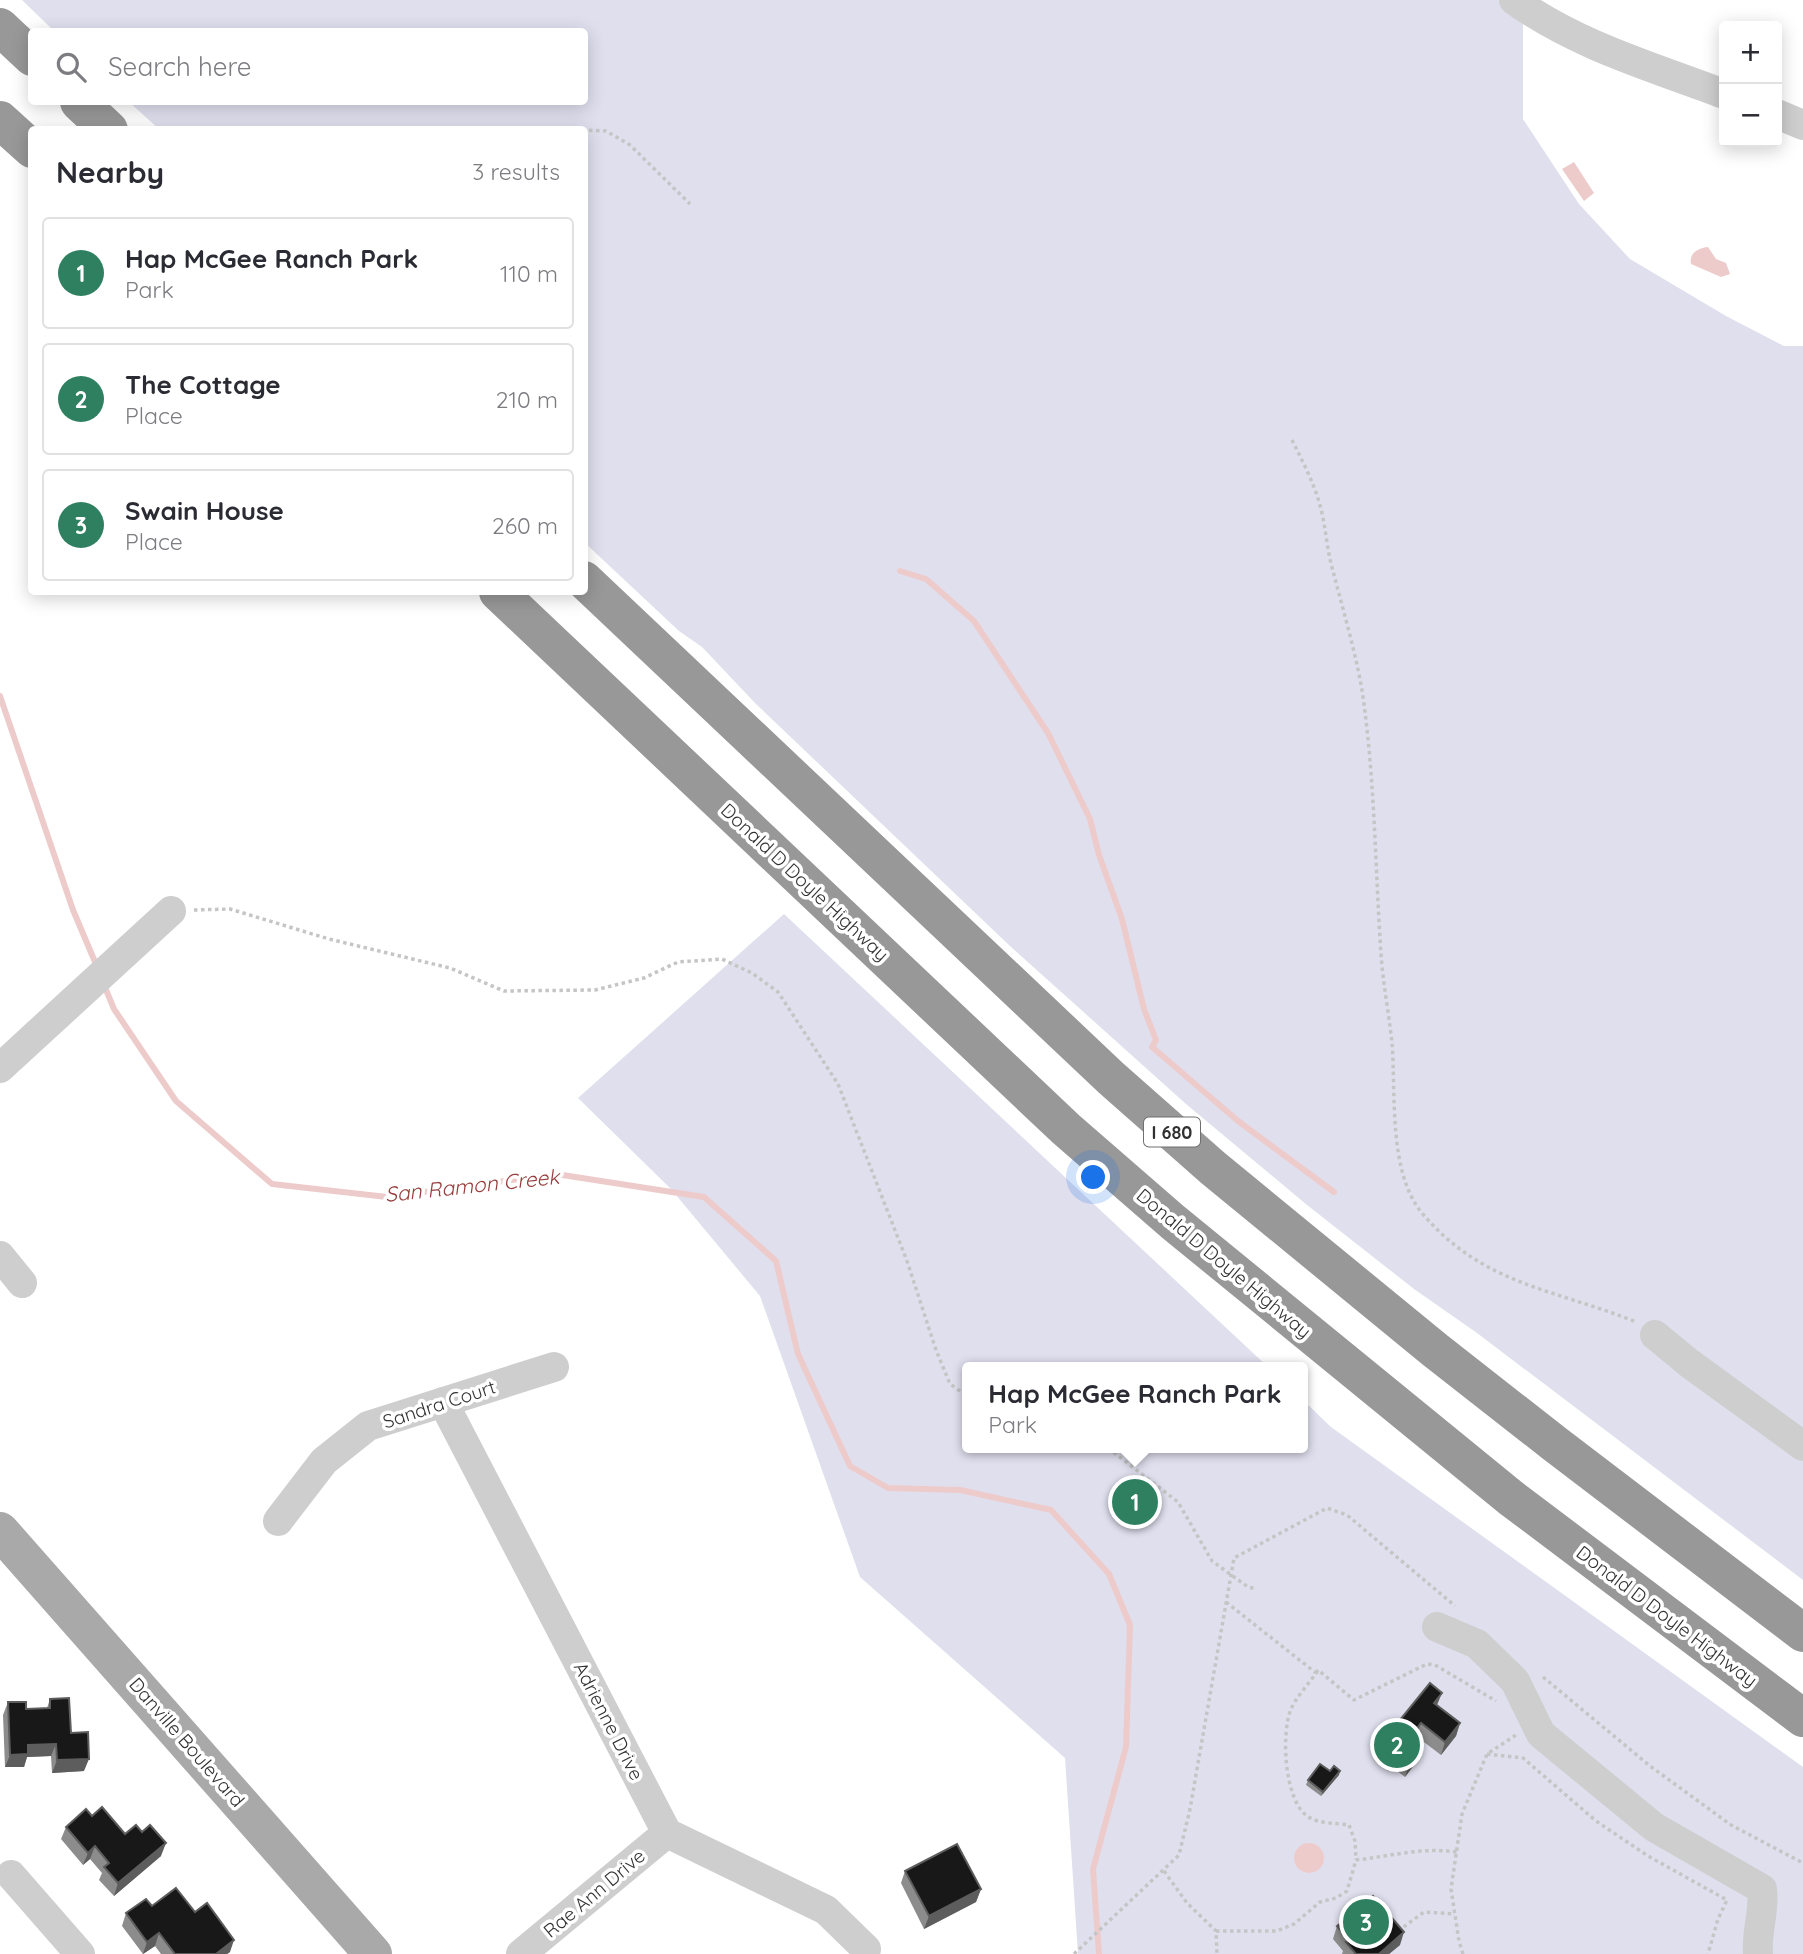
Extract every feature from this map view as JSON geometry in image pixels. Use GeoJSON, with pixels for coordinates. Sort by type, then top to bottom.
{"type":"FeatureCollection","features":[{"type":"Feature","properties":{"kind":"highway"},"geometry":{"type":"LineString","coordinates":[[0,27],[28,53]]}},
{"type":"Feature","properties":{"kind":"highway"},"geometry":{"type":"LineString","coordinates":[[82,105],[104,126]]}},
{"type":"Feature","properties":{"kind":"highway"},"geometry":{"type":"LineString","coordinates":[[0,120],[28,145]]}},
{"type":"Feature","properties":{"kind":"highway","name":"I 680"},"geometry":{"type":"LineString","coordinates":[[588,584],[1111,1078],[1213,1168],[1323,1260],[1533,1427],[1803,1633]]}},
{"type":"Feature","properties":{"kind":"highway","name":"Donald D Doyle Highway"},"geometry":{"type":"LineString","coordinates":[[501,595],[1066,1129],[1163,1214],[1511,1498],[1803,1718]]}},
{"type":"Feature","properties":{"kind":"main road","name":"Danville Boulevard"},"geometry":{"type":"LineString","coordinates":[[0,1531],[373,1954]]}},
{"type":"Feature","properties":{"kind":"street"},"geometry":{"type":"LineString","coordinates":[[1514,0],[1539,18],[1581,39],[1719,92]]}},
{"type":"Feature","properties":{"kind":"street"},"geometry":{"type":"LineString","coordinates":[[1782,116],[1803,125]]}},
{"type":"Feature","properties":{"kind":"street"},"geometry":{"type":"LineString","coordinates":[[0,1068],[171,911]]}},
{"type":"Feature","properties":{"kind":"street"},"geometry":{"type":"LineString","coordinates":[[0,1256],[22,1283]]}},
{"type":"Feature","properties":{"kind":"street"},"geometry":{"type":"LineString","coordinates":[[1655,1335],[1803,1446]]}},
{"type":"Feature","properties":{"kind":"street","name":"Sandra Court"},"geometry":{"type":"LineString","coordinates":[[278,1521],[324,1461],[368,1426],[554,1367]]}},
{"type":"Feature","properties":{"kind":"street","name":"Adrienne Drive"},"geometry":{"type":"LineString","coordinates":[[443,1402],[667,1833]]}},
{"type":"Feature","properties":{"kind":"street"},"geometry":{"type":"LineString","coordinates":[[1437,1626],[1477,1644],[1515,1681],[1541,1734],[1654,1827],[1762,1889],[1764,1902],[1758,1930],[1758,1954]]}},
{"type":"Feature","properties":{"kind":"street"},"geometry":{"type":"LineString","coordinates":[[667,1833],[826,1910],[866,1950]]}},
{"type":"Feature","properties":{"kind":"street","name":"Rae Ann Drive"},"geometry":{"type":"LineString","coordinates":[[521,1954],[667,1833]]}},
{"type":"Feature","properties":{"kind":"street"},"geometry":{"type":"LineString","coordinates":[[11,1875],[80,1954]]}},
{"type":"Feature","properties":{"kind":"path"},"geometry":{"type":"LineString","coordinates":[[588,130],[606,131],[630,145],[690,204]]}},
{"type":"Feature","properties":{"kind":"path"},"geometry":{"type":"LineString","coordinates":[[1292,440],[1321,507],[1329,558],[1362,690],[1381,956],[1391,1040],[1399,1154],[1404,1180],[1427,1218],[1444,1237],[1476,1262],[1544,1293],[1632,1321],[1655,1335]]}},
{"type":"Feature","properties":{"kind":"path"},"geometry":{"type":"LineString","coordinates":[[171,911],[230,909],[329,939],[450,968],[504,991],[594,990],[644,978],[678,962],[711,959],[722,959],[752,973],[778,992],[838,1084],[907,1261],[941,1362],[950,1384],[962,1392]]}},
{"type":"Feature","properties":{"kind":"path"},"geometry":{"type":"LineString","coordinates":[[1114,1453],[1178,1502],[1212,1561],[1248,1587],[1257,1589]]}},
{"type":"Feature","properties":{"kind":"path"},"geometry":{"type":"LineString","coordinates":[[1074,1954],[1179,1855],[1190,1809],[1230,1574]]}},
{"type":"Feature","properties":{"kind":"path"},"geometry":{"type":"LineString","coordinates":[[1226,1602],[1316,1673]]}},
{"type":"Feature","properties":{"kind":"path"},"geometry":{"type":"LineString","coordinates":[[1216,1931],[1277,1931],[1294,1924],[1320,1902],[1336,1898],[1347,1891],[1356,1860],[1355,1841],[1349,1825],[1308,1817],[1290,1790],[1286,1772],[1290,1712],[1318,1670],[1354,1700],[1427,1664],[1435,1665],[1501,1704]]}},
{"type":"Feature","properties":{"kind":"path"},"geometry":{"type":"LineString","coordinates":[[1463,1954],[1451,1889],[1462,1814],[1487,1754],[1536,1722]]}},
{"type":"Feature","properties":{"kind":"path"},"geometry":{"type":"LineString","coordinates":[[1487,1754],[1523,1758],[1596,1821],[1648,1856],[1727,1900],[1718,1919],[1708,1954]]}},
{"type":"Feature","properties":{"kind":"path"},"geometry":{"type":"LineString","coordinates":[[1356,1860],[1435,1849],[1457,1853]]}},
{"type":"Feature","properties":{"kind":"path"},"geometry":{"type":"LineString","coordinates":[[1164,1871],[1187,1903],[1216,1931],[1217,1954]]}},
{"type":"Feature","properties":{"kind":"path"},"geometry":{"type":"LineString","coordinates":[[1392,1936],[1419,1914],[1431,1911],[1455,1914]]}},
{"type":"Feature","properties":{"kind":"shaded area"},"geometry":{"type":"Polygon","coordinates":[[[22,0],[1499,0],[1523,19],[1523,119],[1579,204],[1630,259],[1726,316],[1784,346],[1803,346],[1803,1580],[1477,1333],[1414,1289],[1307,1205],[1186,1104],[1010,946],[756,704],[702,647],[679,631],[588,546],[588,126],[156,126],[132,105],[588,105],[588,28],[51,28],[22,0]]]}},
{"type":"Feature","properties":{"kind":"shaded area"},"geometry":{"type":"Polygon","coordinates":[[[1574,162],[1594,193],[1584,201],[1562,169],[1574,162]]]}},
{"type":"Feature","properties":{"kind":"shaded area"},"geometry":{"type":"Polygon","coordinates":[[[1708,247],[1716,259],[1726,263],[1730,274],[1721,277],[1691,264],[1691,257],[1695,252],[1708,247]]]}},
{"type":"Feature","properties":{"kind":"shaded area"},"geometry":{"type":"Polygon","coordinates":[[[784,914],[1263,1362],[962,1362],[962,1453],[1308,1453],[1308,1405],[1331,1427],[1803,1767],[1803,1954],[1078,1954],[1065,1758],[860,1577],[760,1296],[671,1189],[578,1098],[784,914]]]}},
{"type":"Feature","properties":{"kind":"shaded area"},"geometry":{"type":"Polygon","coordinates":[[[1309,1843],[1320,1847],[1324,1858],[1320,1869],[1309,1873],[1298,1869],[1294,1858],[1298,1847],[1309,1843]]]}},
{"type":"Feature","properties":{"kind":"building"},"geometry":{"type":"Polygon","coordinates":[[[1430,1683],[1442,1693],[1434,1703],[1460,1723],[1445,1742],[1421,1723],[1406,1743],[1418,1753],[1409,1764],[1396,1754],[1393,1758],[1378,1747],[1430,1683]]]}},
{"type":"Feature","properties":{"kind":"building"},"geometry":{"type":"Polygon","coordinates":[[[69,1698],[71,1733],[88,1732],[89,1759],[57,1760],[56,1744],[28,1745],[28,1754],[10,1755],[8,1702],[26,1702],[26,1709],[50,1708],[50,1699],[69,1698]]]}},
{"type":"Feature","properties":{"kind":"building"},"geometry":{"type":"Polygon","coordinates":[[[1320,1764],[1330,1771],[1334,1766],[1340,1771],[1323,1792],[1308,1780],[1320,1764]]]}},
{"type":"Feature","properties":{"kind":"building"},"geometry":{"type":"Polygon","coordinates":[[[102,1807],[125,1834],[136,1825],[142,1832],[150,1825],[166,1843],[118,1883],[104,1867],[109,1863],[95,1846],[88,1853],[66,1827],[86,1809],[92,1816],[102,1807]]]}},
{"type":"Feature","properties":{"kind":"building"},"geometry":{"type":"Polygon","coordinates":[[[957,1844],[981,1889],[929,1916],[905,1871],[957,1844]]]}},
{"type":"Feature","properties":{"kind":"building"},"geometry":{"type":"Polygon","coordinates":[[[176,1888],[195,1912],[207,1903],[234,1940],[216,1954],[175,1954],[159,1933],[147,1942],[126,1913],[146,1899],[152,1906],[176,1888]]]}},
{"type":"Feature","properties":{"kind":"building"},"geometry":{"type":"Polygon","coordinates":[[[1373,1896],[1404,1932],[1381,1954],[1356,1954],[1337,1926],[1373,1896]]]}},
{"type":"Feature","properties":{"kind":"waterway"},"geometry":{"type":"LineString","coordinates":[[900,571],[926,579],[974,621],[1048,733],[1090,819],[1099,855],[1122,919],[1144,1009],[1156,1040],[1152,1047],[1238,1121],[1334,1192]]}},
{"type":"Feature","properties":{"kind":"waterway","name":"San Ramon Creek"},"geometry":{"type":"LineString","coordinates":[[0,696],[73,910],[98,969]]}},
{"type":"Feature","properties":{"kind":"waterway","name":"San Ramon Creek"},"geometry":{"type":"LineString","coordinates":[[104,985],[114,1009],[176,1101],[272,1184],[387,1197],[556,1174],[704,1197],[776,1261],[798,1354],[850,1466],[888,1488],[960,1490],[1051,1510],[1109,1574],[1130,1625],[1126,1747],[1093,1869],[1099,1954]]}},
{"type":"Feature","properties":{"kind":"place","name":"Hap McGee Ranch Park"},"geometry":{"type":"Point","coordinates":[1135,1502]}},
{"type":"Feature","properties":{"kind":"place","name":"The Cottage"},"geometry":{"type":"Point","coordinates":[1397,1745]}},
{"type":"Feature","properties":{"kind":"place","name":"Swain House"},"geometry":{"type":"Point","coordinates":[1366,1922]}}]}
